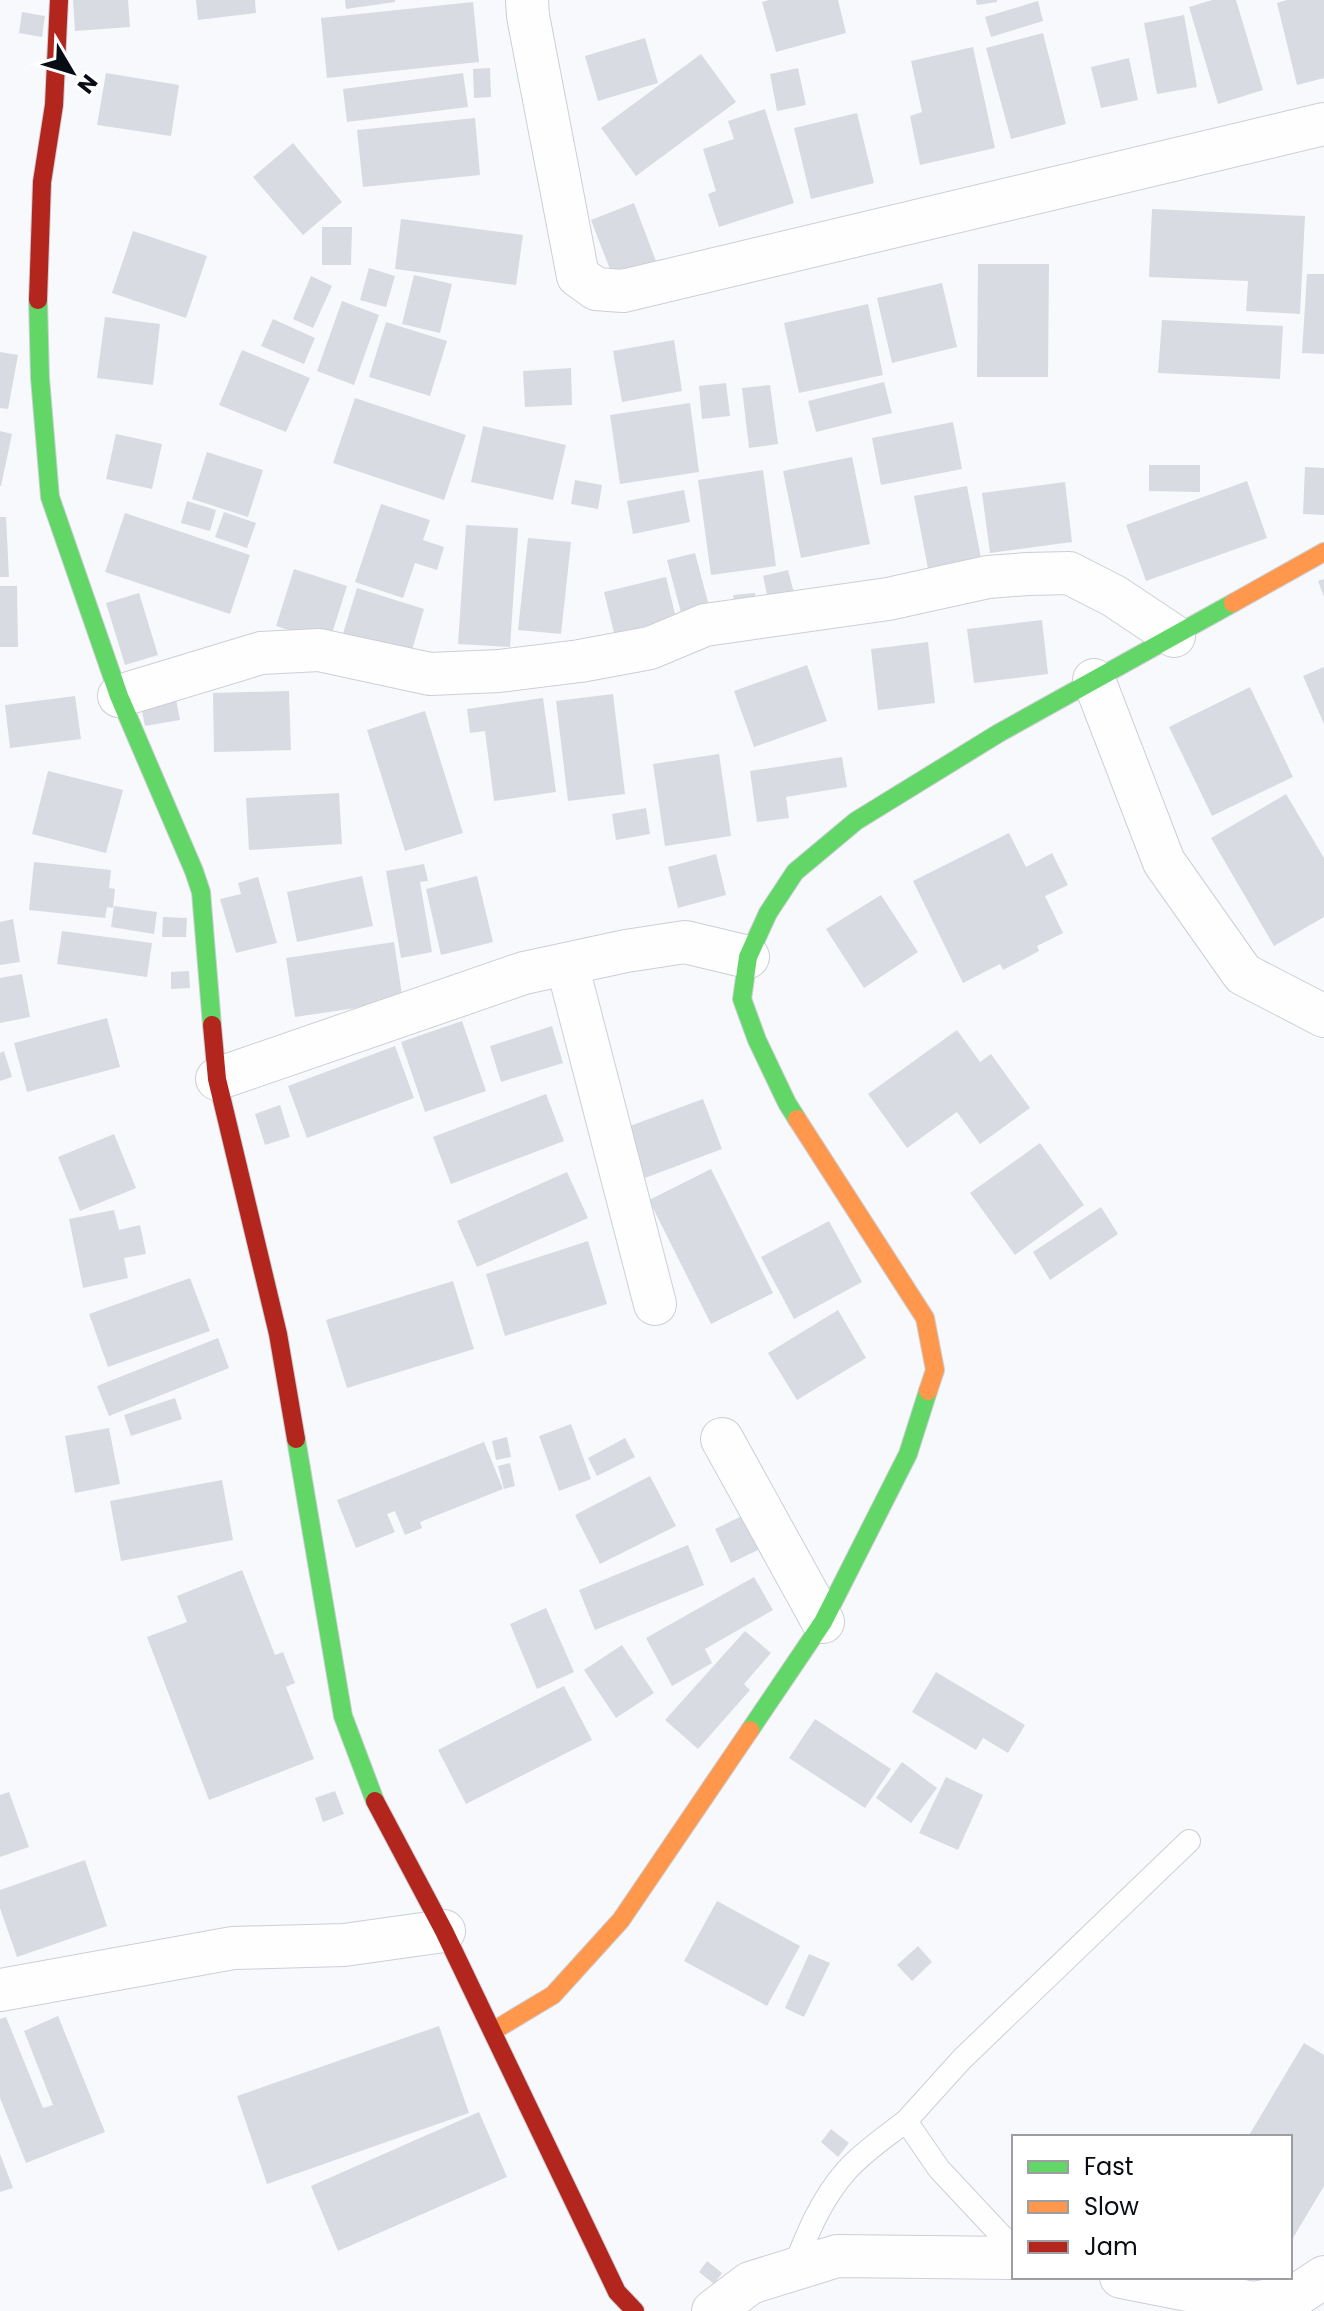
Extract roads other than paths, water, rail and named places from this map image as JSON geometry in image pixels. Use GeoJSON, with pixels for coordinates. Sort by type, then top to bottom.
{"type":"FeatureCollection","features":[{"type":"Feature","properties":{"kind":"street"},"geometry":{"type":"LineString","coordinates":[[59,0],[54,105],[42,182],[37,278],[40,378],[50,497],[119,696],[201,892],[217,1079],[278,1334],[343,1716],[377,1805],[444,1931],[617,2292],[635,2311]]}},
{"type":"Feature","properties":{"kind":"street"},"geometry":{"type":"LineString","coordinates":[[527,0],[530,32],[578,276],[596,289],[623,291],[1324,124]]}},
{"type":"Feature","properties":{"kind":"street"},"geometry":{"type":"LineString","coordinates":[[493,2031],[553,1995],[621,1920],[823,1622],[908,1454],[935,1370],[925,1318],[787,1103],[757,1040],[742,999],[748,957],[768,913],[795,872],[856,821],[999,733],[1324,552]]}},
{"type":"Feature","properties":{"kind":"street"},"geometry":{"type":"LineString","coordinates":[[119,696],[261,653],[319,650],[430,674],[499,671],[580,661],[650,648],[705,625],[888,599],[988,577],[1028,574],[1069,573],[1114,596],[1174,636]]}},
{"type":"Feature","properties":{"kind":"street"},"geometry":{"type":"LineString","coordinates":[[1094,680],[1164,862],[1243,974],[1324,1016]]}},
{"type":"Feature","properties":{"kind":"street"},"geometry":{"type":"LineString","coordinates":[[217,1079],[524,973],[685,942],[748,957]]}},
{"type":"Feature","properties":{"kind":"street"},"geometry":{"type":"LineString","coordinates":[[567,964],[655,1304]]}},
{"type":"Feature","properties":{"kind":"street"},"geometry":{"type":"LineString","coordinates":[[722,1439],[823,1622]]}},
{"type":"Feature","properties":{"kind":"street"},"geometry":{"type":"LineString","coordinates":[[0,1990],[233,1948],[344,1945],[444,1931]]}},
{"type":"Feature","properties":{"kind":"street"},"geometry":{"type":"LineString","coordinates":[[713,2311],[750,2283],[837,2256],[1012,2258]]}},
{"type":"Feature","properties":{"kind":"street"},"geometry":{"type":"LineString","coordinates":[[1131,2279],[1254,2303],[1297,2295],[1324,2277]]}},
{"type":"Feature","properties":{"kind":"lane"},"geometry":{"type":"LineString","coordinates":[[793,2270],[812,2223],[829,2193],[849,2168],[906,2121],[962,2059],[1189,1841]]}},
{"type":"Feature","properties":{"kind":"lane"},"geometry":{"type":"LineString","coordinates":[[906,2121],[939,2169],[1012,2247]]}}]}
